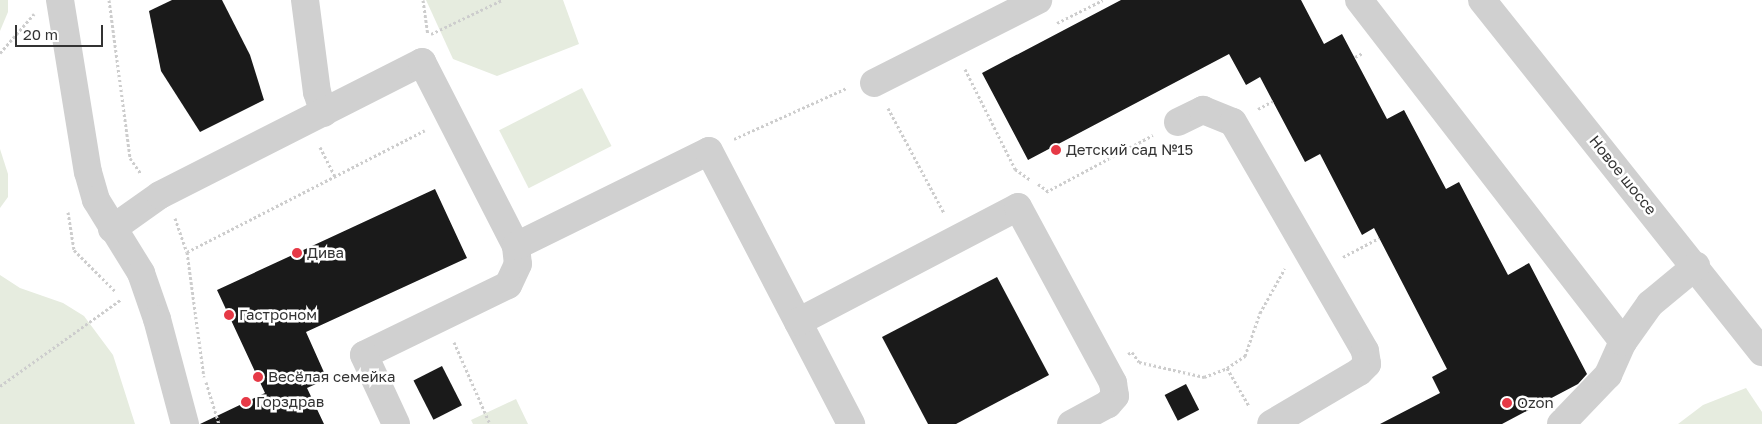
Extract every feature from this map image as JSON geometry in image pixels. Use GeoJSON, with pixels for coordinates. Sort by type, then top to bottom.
{"type":"FeatureCollection","features":[{"type":"Feature","properties":{"kind":"street"},"geometry":{"type":"LineString","coordinates":[[305,0],[317,92],[316,117]]}},
{"type":"Feature","properties":{"kind":"street"},"geometry":{"type":"LineString","coordinates":[[874,83],[1038,0]]}},
{"type":"Feature","properties":{"kind":"street"},"geometry":{"type":"LineString","coordinates":[[1359,0],[1623,342]]}},
{"type":"Feature","properties":{"kind":"street","name":"Новое шоссе"},"geometry":{"type":"LineString","coordinates":[[1482,0],[1696,266],[1762,352]]}},
{"type":"Feature","properties":{"kind":"street"},"geometry":{"type":"LineString","coordinates":[[48,6],[96,200],[140,273],[157,319],[184,424]]}},
{"type":"Feature","properties":{"kind":"street"},"geometry":{"type":"LineString","coordinates":[[112,229],[160,195],[422,62],[516,246],[518,264],[508,285],[364,355],[396,424]]}},
{"type":"Feature","properties":{"kind":"street"},"geometry":{"type":"LineString","coordinates":[[1178,122],[1203,110],[1233,122],[1364,351],[1367,364],[1359,372],[1272,424]]}},
{"type":"Feature","properties":{"kind":"street"},"geometry":{"type":"LineString","coordinates":[[516,246],[709,151],[851,424]]}},
{"type":"Feature","properties":{"kind":"street"},"geometry":{"type":"LineString","coordinates":[[798,322],[1034,198],[1113,383],[1115,396],[1108,404],[1071,424]]}},
{"type":"Feature","properties":{"kind":"street"},"geometry":{"type":"LineString","coordinates":[[1561,424],[1608,375],[1623,342],[1650,304],[1696,266]]}},
{"type":"Feature","properties":{"kind":"path"},"geometry":{"type":"LineString","coordinates":[[423,0],[428,35],[502,0]]}},
{"type":"Feature","properties":{"kind":"path"},"geometry":{"type":"LineString","coordinates":[[490,0],[491,5]]}},
{"type":"Feature","properties":{"kind":"path"},"geometry":{"type":"LineString","coordinates":[[1051,26],[1103,0]]}},
{"type":"Feature","properties":{"kind":"path"},"geometry":{"type":"LineString","coordinates":[[0,53],[48,6]]}},
{"type":"Feature","properties":{"kind":"path"},"geometry":{"type":"LineString","coordinates":[[973,64],[965,68],[1015,169],[1034,198],[1178,122]]}},
{"type":"Feature","properties":{"kind":"path"},"geometry":{"type":"LineString","coordinates":[[709,151],[848,87],[874,83],[957,238]]}},
{"type":"Feature","properties":{"kind":"path"},"geometry":{"type":"LineString","coordinates":[[316,117],[335,176]]}},
{"type":"Feature","properties":{"kind":"path"},"geometry":{"type":"LineString","coordinates":[[187,252],[450,117]]}},
{"type":"Feature","properties":{"kind":"path"},"geometry":{"type":"LineString","coordinates":[[1105,368],[1132,352],[1139,362],[1204,377],[1227,368],[1245,356],[1260,313],[1287,265],[1312,260],[1379,238]]}},
{"type":"Feature","properties":{"kind":"path"},"geometry":{"type":"LineString","coordinates":[[0,386],[123,298]]}},
{"type":"Feature","properties":{"kind":"path"},"geometry":{"type":"LineString","coordinates":[[443,316],[490,424]]}},
{"type":"Feature","properties":{"kind":"path"},"geometry":{"type":"LineString","coordinates":[[1227,368],[1250,408]]}},
{"type":"Feature","properties":{"kind":"shaded area"},"geometry":{"type":"Polygon","coordinates":[[[0,0],[8,0],[8,12],[0,31],[0,0]]]}},
{"type":"Feature","properties":{"kind":"shaded area"},"geometry":{"type":"Polygon","coordinates":[[[426,0],[563,0],[579,44],[497,76],[453,59],[426,0]]]}},
{"type":"Feature","properties":{"kind":"shaded area"},"geometry":{"type":"Polygon","coordinates":[[[582,88],[612,146],[529,188],[499,130],[582,88]]]}},
{"type":"Feature","properties":{"kind":"shaded area"},"geometry":{"type":"Polygon","coordinates":[[[0,149],[8,174],[8,197],[0,208],[0,149]]]}},
{"type":"Feature","properties":{"kind":"shaded area"},"geometry":{"type":"Polygon","coordinates":[[[0,275],[20,288],[63,303],[84,316],[113,355],[135,424],[0,424],[0,275]]]}},
{"type":"Feature","properties":{"kind":"shaded area"},"geometry":{"type":"Polygon","coordinates":[[[1746,388],[1762,412],[1762,424],[1678,424],[1703,405],[1746,388]]]}},
{"type":"Feature","properties":{"kind":"shaded area"},"geometry":{"type":"Polygon","coordinates":[[[516,399],[528,424],[473,424],[471,420],[516,399]]]}},
{"type":"Feature","properties":{"kind":"building"},"geometry":{"type":"Polygon","coordinates":[[[172,0],[222,0],[250,55],[264,100],[200,132],[161,71],[149,11],[172,0]]]}},
{"type":"Feature","properties":{"kind":"building"},"geometry":{"type":"Polygon","coordinates":[[[1121,0],[1301,0],[1324,44],[1342,34],[1387,119],[1404,110],[1446,189],[1459,182],[1508,275],[1529,263],[1587,374],[1578,384],[1502,424],[1380,424],[1440,393],[1432,377],[1447,369],[1374,228],[1362,235],[1320,154],[1305,162],[1260,77],[1246,85],[1229,54],[1028,160],[982,73],[1121,0]]]}},
{"type":"Feature","properties":{"kind":"building"},"geometry":{"type":"Polygon","coordinates":[[[435,189],[467,258],[306,332],[327,379],[307,388],[324,424],[200,424],[265,393],[217,290],[435,189]]]}},
{"type":"Feature","properties":{"kind":"building"},"geometry":{"type":"Polygon","coordinates":[[[997,277],[1049,375],[956,424],[928,424],[882,337],[997,277]]]}},
{"type":"Feature","properties":{"kind":"building"},"geometry":{"type":"Polygon","coordinates":[[[442,366],[462,405],[433,420],[413,381],[442,366]]]}},
{"type":"Feature","properties":{"kind":"building"},"geometry":{"type":"Polygon","coordinates":[[[1186,384],[1199,410],[1178,421],[1165,395],[1186,384]]]}},
{"type":"Feature","properties":{"kind":"place","name":"Детский сад №15"},"geometry":{"type":"Point","coordinates":[1056,150]}},
{"type":"Feature","properties":{"kind":"place","name":"Дива"},"geometry":{"type":"Point","coordinates":[297,253]}},
{"type":"Feature","properties":{"kind":"place","name":"Гастроном"},"geometry":{"type":"Point","coordinates":[229,315]}},
{"type":"Feature","properties":{"kind":"place","name":"Весёлая семейка"},"geometry":{"type":"Point","coordinates":[258,377]}},
{"type":"Feature","properties":{"kind":"place","name":"Горздрав"},"geometry":{"type":"Point","coordinates":[246,402]}},
{"type":"Feature","properties":{"kind":"place","name":"Ozon"},"geometry":{"type":"Point","coordinates":[1507,403]}}]}
